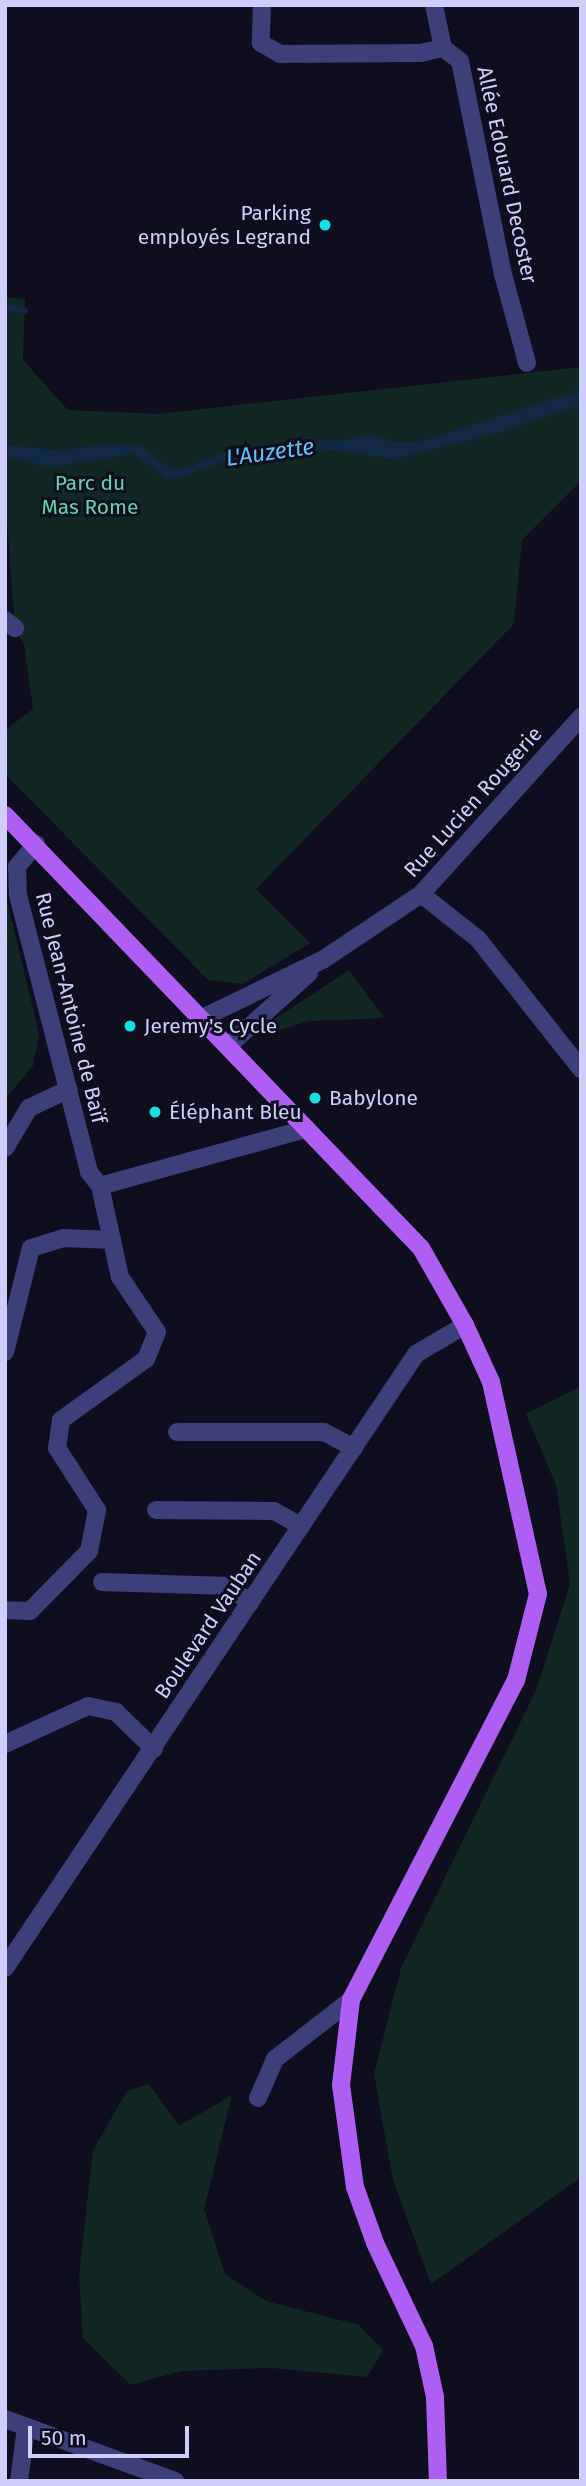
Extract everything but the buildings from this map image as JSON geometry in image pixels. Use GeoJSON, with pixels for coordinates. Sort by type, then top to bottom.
{"type":"FeatureCollection","features":[{"type":"Feature","properties":{"kind":"main road"},"geometry":{"type":"LineString","coordinates":[[5,815],[36,844],[421,1248],[465,1325],[491,1382],[538,1594],[516,1680],[351,2000],[341,2085],[355,2187],[375,2243],[424,2346],[435,2397],[438,2481]]}},
{"type":"Feature","properties":{"kind":"street"},"geometry":{"type":"LineString","coordinates":[[262,5],[261,43],[280,54],[421,53],[443,48]]}},
{"type":"Feature","properties":{"kind":"street","name":"Allée Edouard Decoster"},"geometry":{"type":"LineString","coordinates":[[434,5],[443,48],[460,61],[503,274],[527,363]]}},
{"type":"Feature","properties":{"kind":"street","name":"Rue Lucien Rougerie"},"geometry":{"type":"LineString","coordinates":[[202,1018],[324,959],[421,894],[581,717]]}},
{"type":"Feature","properties":{"kind":"street","name":"Rue Jean-Antoine de Baïf"},"geometry":{"type":"LineString","coordinates":[[5,1610],[30,1611],[89,1551],[97,1510],[57,1448],[61,1420],[146,1359],[157,1332],[120,1277],[100,1186],[89,1172],[18,895],[17,867],[36,844]]}},
{"type":"Feature","properties":{"kind":"street"},"geometry":{"type":"LineString","coordinates":[[421,894],[478,939],[581,1069]]}},
{"type":"Feature","properties":{"kind":"street","name":"Rue Lucien Rougerie"},"geometry":{"type":"LineString","coordinates":[[228,1046],[324,959]]}},
{"type":"Feature","properties":{"kind":"street"},"geometry":{"type":"LineString","coordinates":[[5,1148],[29,1108],[69,1089]]}},
{"type":"Feature","properties":{"kind":"street"},"geometry":{"type":"LineString","coordinates":[[100,1186],[306,1129]]}},
{"type":"Feature","properties":{"kind":"street"},"geometry":{"type":"LineString","coordinates":[[5,1352],[31,1248],[64,1238],[112,1240]]}},
{"type":"Feature","properties":{"kind":"street","name":"Boulevard Vauban"},"geometry":{"type":"LineString","coordinates":[[5,1968],[416,1354],[465,1325]]}},
{"type":"Feature","properties":{"kind":"street"},"geometry":{"type":"LineString","coordinates":[[177,1432],[324,1432],[354,1448]]}},
{"type":"Feature","properties":{"kind":"street"},"geometry":{"type":"LineString","coordinates":[[156,1510],[274,1511],[301,1527]]}},
{"type":"Feature","properties":{"kind":"street"},"geometry":{"type":"LineString","coordinates":[[102,1582],[229,1586],[250,1603]]}},
{"type":"Feature","properties":{"kind":"street"},"geometry":{"type":"LineString","coordinates":[[5,1744],[88,1706],[116,1712],[154,1749]]}},
{"type":"Feature","properties":{"kind":"street"},"geometry":{"type":"LineString","coordinates":[[258,2098],[275,2059],[351,2000]]}},
{"type":"Feature","properties":{"kind":"street"},"geometry":{"type":"LineString","coordinates":[[5,2419],[175,2481]]}},
{"type":"Feature","properties":{"kind":"street"},"geometry":{"type":"LineString","coordinates":[[19,2481],[26,2428]]}},
{"type":"Feature","properties":{"kind":"green space","name":"Parc du Mas Rome"},"geometry":{"type":"Polygon","coordinates":[[[5,297],[25,299],[23,360],[68,410],[158,414],[581,367],[581,481],[522,540],[514,624],[256,889],[310,943],[243,984],[208,980],[5,774],[5,730],[33,709],[24,645],[15,628],[5,496],[5,297]]]}},
{"type":"Feature","properties":{"kind":"green space"},"geometry":{"type":"Polygon","coordinates":[[[5,893],[39,1034],[33,1066],[5,1099],[5,893]]]}},
{"type":"Feature","properties":{"kind":"green space"},"geometry":{"type":"Polygon","coordinates":[[[349,970],[384,1018],[309,1021],[266,1034],[261,1028],[349,970]]]}},
{"type":"Feature","properties":{"kind":"green space"},"geometry":{"type":"Polygon","coordinates":[[[581,1386],[581,2177],[431,2284],[393,2180],[374,2074],[401,1968],[537,1688],[570,1584],[556,1485],[526,1414],[581,1386]]]}},
{"type":"Feature","properties":{"kind":"green space"},"geometry":{"type":"Polygon","coordinates":[[[149,2084],[179,2126],[232,2095],[204,2209],[225,2274],[266,2301],[359,2325],[383,2350],[367,2377],[272,2368],[181,2371],[131,2385],[83,2338],[79,2276],[93,2150],[127,2091],[149,2084]]]}},
{"type":"Feature","properties":{"kind":"water","name":"L'Auzette"},"geometry":{"type":"Polygon","coordinates":[[[581,390],[581,404],[501,432],[394,459],[329,450],[226,461],[169,480],[133,454],[50,467],[5,456],[5,445],[65,451],[99,444],[138,445],[172,469],[186,468],[230,450],[255,452],[302,440],[340,441],[370,434],[392,442],[419,442],[581,390]]]}},
{"type":"Feature","properties":{"kind":"waterway"},"geometry":{"type":"LineString","coordinates":[[5,307],[25,311]]}},
{"type":"Feature","properties":{"kind":"place","name":"Parking employés Legrand"},"geometry":{"type":"Point","coordinates":[325,225]}},
{"type":"Feature","properties":{"kind":"place","name":"Jeremy's Cycle"},"geometry":{"type":"Point","coordinates":[130,1026]}},
{"type":"Feature","properties":{"kind":"place","name":"Babylone"},"geometry":{"type":"Point","coordinates":[315,1098]}},
{"type":"Feature","properties":{"kind":"place","name":"Éléphant Bleu"},"geometry":{"type":"Point","coordinates":[155,1112]}}]}
